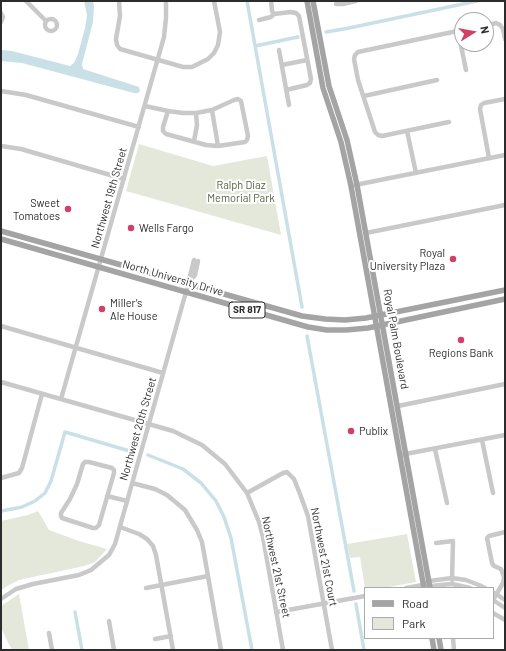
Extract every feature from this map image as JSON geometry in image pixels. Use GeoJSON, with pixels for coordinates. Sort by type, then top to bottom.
{"type":"FeatureCollection","features":[{"type":"Feature","properties":{"kind":"main road","name":"Royal Palm Boulevard"},"geometry":{"type":"LineString","coordinates":[[307,1],[323,88],[354,185],[366,233],[430,585]]}},
{"type":"Feature","properties":{"kind":"main road","name":"Royal Palm Boulevard"},"geometry":{"type":"LineString","coordinates":[[313,1],[329,86],[347,140],[360,241],[423,586]]}},
{"type":"Feature","properties":{"kind":"main road","name":"North University Drive"},"geometry":{"type":"LineString","coordinates":[[1,232],[302,316],[325,319],[354,320],[381,316],[505,290]]}},
{"type":"Feature","properties":{"kind":"main road","name":"North University Drive"},"geometry":{"type":"LineString","coordinates":[[1,239],[308,327],[321,329],[346,330],[376,326],[505,299]]}},
{"type":"Feature","properties":{"kind":"main road"},"geometry":{"type":"LineString","coordinates":[[360,241],[370,253]]}},
{"type":"Feature","properties":{"kind":"main road"},"geometry":{"type":"LineString","coordinates":[[245,309],[251,306],[264,305]]}},
{"type":"Feature","properties":{"kind":"main road"},"geometry":{"type":"LineString","coordinates":[[432,639],[434,650]]}},
{"type":"Feature","properties":{"kind":"main road"},"geometry":{"type":"LineString","coordinates":[[439,639],[441,650]]}},
{"type":"Feature","properties":{"kind":"street"},"geometry":{"type":"LineString","coordinates":[[26,1],[46,21]]}},
{"type":"Feature","properties":{"kind":"street"},"geometry":{"type":"LineString","coordinates":[[119,1],[120,16],[116,39],[117,45],[120,49],[183,67],[192,66],[208,59],[214,53],[218,45],[220,32],[214,1]]}},
{"type":"Feature","properties":{"kind":"street","name":"Northwest 19th Street"},"geometry":{"type":"LineString","coordinates":[[61,399],[158,60],[164,37],[166,1]]}},
{"type":"Feature","properties":{"kind":"street"},"geometry":{"type":"LineString","coordinates":[[270,1],[274,14]]}},
{"type":"Feature","properties":{"kind":"street"},"geometry":{"type":"LineString","coordinates":[[336,4],[356,1]]}},
{"type":"Feature","properties":{"kind":"street"},"geometry":{"type":"LineString","coordinates":[[258,20],[272,17],[274,14],[291,12],[296,13],[299,16],[311,79],[310,83],[307,85],[286,90]]}},
{"type":"Feature","properties":{"kind":"street"},"geometry":{"type":"LineString","coordinates":[[1,13],[3,17],[1,22]]}},
{"type":"Feature","properties":{"kind":"street"},"geometry":{"type":"LineString","coordinates":[[494,24],[500,25],[503,29],[505,39]]}},
{"type":"Feature","properties":{"kind":"street"},"geometry":{"type":"LineString","coordinates":[[449,122],[382,136],[378,135],[375,132],[354,59],[358,52],[454,32]]}},
{"type":"Feature","properties":{"kind":"street"},"geometry":{"type":"LineString","coordinates":[[279,50],[289,105]]}},
{"type":"Feature","properties":{"kind":"street"},"geometry":{"type":"LineString","coordinates":[[463,52],[466,70]]}},
{"type":"Feature","properties":{"kind":"street"},"geometry":{"type":"LineString","coordinates":[[282,65],[307,60]]}},
{"type":"Feature","properties":{"kind":"street"},"geometry":{"type":"LineString","coordinates":[[364,96],[437,80]]}},
{"type":"Feature","properties":{"kind":"street"},"geometry":{"type":"LineString","coordinates":[[1,91],[33,97],[139,127]]}},
{"type":"Feature","properties":{"kind":"street"},"geometry":{"type":"LineString","coordinates":[[145,106],[168,111],[196,113],[212,110],[238,99],[241,101],[248,136],[247,140],[244,142],[218,146],[206,145],[166,134],[163,131],[168,111]]}},
{"type":"Feature","properties":{"kind":"street"},"geometry":{"type":"LineString","coordinates":[[489,158],[480,109],[481,105],[484,103],[505,99]]}},
{"type":"Feature","properties":{"kind":"street"},"geometry":{"type":"LineString","coordinates":[[212,110],[218,146]]}},
{"type":"Feature","properties":{"kind":"street"},"geometry":{"type":"LineString","coordinates":[[194,142],[197,124],[196,113]]}},
{"type":"Feature","properties":{"kind":"street"},"geometry":{"type":"LineString","coordinates":[[407,131],[416,173]]}},
{"type":"Feature","properties":{"kind":"street"},"geometry":{"type":"LineString","coordinates":[[1,146],[21,149],[124,179]]}},
{"type":"Feature","properties":{"kind":"street"},"geometry":{"type":"LineString","coordinates":[[354,185],[505,155]]}},
{"type":"Feature","properties":{"kind":"street"},"geometry":{"type":"LineString","coordinates":[[366,233],[505,205]]}},
{"type":"Feature","properties":{"kind":"street","name":"Northwest 20th Street"},"geometry":{"type":"LineString","coordinates":[[1,599],[16,589],[91,570],[109,555],[120,527],[188,284],[195,275],[196,261]]}},
{"type":"Feature","properties":{"kind":"street"},"geometry":{"type":"LineString","coordinates":[[1,326],[163,373]]}},
{"type":"Feature","properties":{"kind":"street","name":"Northwest 21st Street"},"geometry":{"type":"LineString","coordinates":[[1,382],[173,431],[202,445],[225,464],[247,493],[259,522],[283,650]]}},
{"type":"Feature","properties":{"kind":"street"},"geometry":{"type":"LineString","coordinates":[[398,406],[505,384]]}},
{"type":"Feature","properties":{"kind":"street"},"geometry":{"type":"LineString","coordinates":[[1,478],[19,473],[22,468],[42,394]]}},
{"type":"Feature","properties":{"kind":"street"},"geometry":{"type":"LineString","coordinates":[[400,455],[505,435]]}},
{"type":"Feature","properties":{"kind":"street"},"geometry":{"type":"LineString","coordinates":[[482,440],[493,493]]}},
{"type":"Feature","properties":{"kind":"street"},"geometry":{"type":"LineString","coordinates":[[435,449],[447,502]]}},
{"type":"Feature","properties":{"kind":"street"},"geometry":{"type":"LineString","coordinates":[[85,462],[106,466],[114,470],[107,496],[99,525],[96,528],[62,518],[61,516],[61,513],[70,500],[85,462]]}},
{"type":"Feature","properties":{"kind":"street","name":"Northwest 21st Court"},"geometry":{"type":"LineString","coordinates":[[247,493],[283,473],[287,472],[294,479],[308,516],[332,650]]}},
{"type":"Feature","properties":{"kind":"street"},"geometry":{"type":"LineString","coordinates":[[132,483],[155,489],[167,495],[185,510],[197,530],[202,542],[221,650]]}},
{"type":"Feature","properties":{"kind":"street"},"geometry":{"type":"LineString","coordinates":[[107,496],[127,501]]}},
{"type":"Feature","properties":{"kind":"street"},"geometry":{"type":"LineString","coordinates":[[120,527],[139,534],[147,539],[153,546],[162,584],[173,650]]}},
{"type":"Feature","properties":{"kind":"street"},"geometry":{"type":"LineString","coordinates":[[504,532],[489,536],[488,538],[492,563],[494,566],[501,569],[504,577],[503,583],[495,593],[505,600]]}},
{"type":"Feature","properties":{"kind":"street"},"geometry":{"type":"LineString","coordinates":[[436,543],[453,541],[452,584]]}},
{"type":"Feature","properties":{"kind":"street"},"geometry":{"type":"LineString","coordinates":[[146,588],[208,576]]}},
{"type":"Feature","properties":{"kind":"street"},"geometry":{"type":"LineString","coordinates":[[430,585],[452,578],[466,580],[484,587]]}},
{"type":"Feature","properties":{"kind":"street"},"geometry":{"type":"LineString","coordinates":[[423,586],[452,584],[466,587]]}},
{"type":"Feature","properties":{"kind":"street"},"geometry":{"type":"LineString","coordinates":[[277,612],[364,596]]}},
{"type":"Feature","properties":{"kind":"street"},"geometry":{"type":"LineString","coordinates":[[494,601],[505,608]]}},
{"type":"Feature","properties":{"kind":"street"},"geometry":{"type":"LineString","coordinates":[[494,614],[505,620]]}},
{"type":"Feature","properties":{"kind":"street"},"geometry":{"type":"LineString","coordinates":[[109,621],[114,650]]}},
{"type":"Feature","properties":{"kind":"street"},"geometry":{"type":"LineString","coordinates":[[49,633],[52,650]]}},
{"type":"Feature","properties":{"kind":"street"},"geometry":{"type":"LineString","coordinates":[[155,639],[171,636]]}},
{"type":"Feature","properties":{"kind":"street"},"geometry":{"type":"LineString","coordinates":[[453,639],[454,650]]}},
{"type":"Feature","properties":{"kind":"green space","name":"Ralph Diaz Memorial Park"},"geometry":{"type":"Polygon","coordinates":[[[139,144],[213,166],[267,156],[281,235],[126,191],[139,144]]]}},
{"type":"Feature","properties":{"kind":"green space"},"geometry":{"type":"Polygon","coordinates":[[[38,511],[49,530],[107,549],[95,562],[84,566],[19,580],[1,590],[1,521],[28,515],[38,511]]]}},
{"type":"Feature","properties":{"kind":"green space"},"geometry":{"type":"Polygon","coordinates":[[[407,534],[416,582],[389,587],[365,587],[360,557],[350,558],[347,544],[407,534]]]}},
{"type":"Feature","properties":{"kind":"green space"},"geometry":{"type":"Polygon","coordinates":[[[19,594],[29,650],[12,650],[1,628],[1,606],[19,594]]]}},
{"type":"Feature","properties":{"kind":"water"},"geometry":{"type":"Polygon","coordinates":[[[84,1],[93,1],[94,6],[93,22],[82,64],[83,69],[139,87],[140,91],[138,93],[22,63],[1,61],[1,50],[12,51],[70,66],[74,63],[78,54],[85,28],[87,15],[84,1]]]}},
{"type":"Feature","properties":{"kind":"waterway"},"geometry":{"type":"LineString","coordinates":[[247,1],[302,307]]}},
{"type":"Feature","properties":{"kind":"waterway"},"geometry":{"type":"LineString","coordinates":[[326,32],[477,1]]}},
{"type":"Feature","properties":{"kind":"waterway"},"geometry":{"type":"LineString","coordinates":[[255,46],[298,37]]}},
{"type":"Feature","properties":{"kind":"waterway"},"geometry":{"type":"LineString","coordinates":[[307,336],[354,591]]}},
{"type":"Feature","properties":{"kind":"waterway"},"geometry":{"type":"LineString","coordinates":[[1,511],[22,507],[35,501],[45,493],[51,481],[65,432],[133,452]]}},
{"type":"Feature","properties":{"kind":"waterway"},"geometry":{"type":"LineString","coordinates":[[148,455],[183,469],[201,483],[216,501],[224,517],[231,538],[252,650]]}},
{"type":"Feature","properties":{"kind":"waterway"},"geometry":{"type":"LineString","coordinates":[[356,604],[364,650]]}},
{"type":"Feature","properties":{"kind":"waterway"},"geometry":{"type":"LineString","coordinates":[[75,612],[82,650]]}},
{"type":"Feature","properties":{"kind":"place","name":"Sweet Tomatoes"},"geometry":{"type":"Point","coordinates":[68,209]}},
{"type":"Feature","properties":{"kind":"place","name":"Wells Fargo"},"geometry":{"type":"Point","coordinates":[131,228]}},
{"type":"Feature","properties":{"kind":"place","name":"Royal University Plaza"},"geometry":{"type":"Point","coordinates":[453,259]}},
{"type":"Feature","properties":{"kind":"place","name":"Miller's Ale House"},"geometry":{"type":"Point","coordinates":[102,309]}},
{"type":"Feature","properties":{"kind":"place","name":"Regions Bank"},"geometry":{"type":"Point","coordinates":[461,340]}},
{"type":"Feature","properties":{"kind":"place","name":"Publix"},"geometry":{"type":"Point","coordinates":[351,431]}}]}
